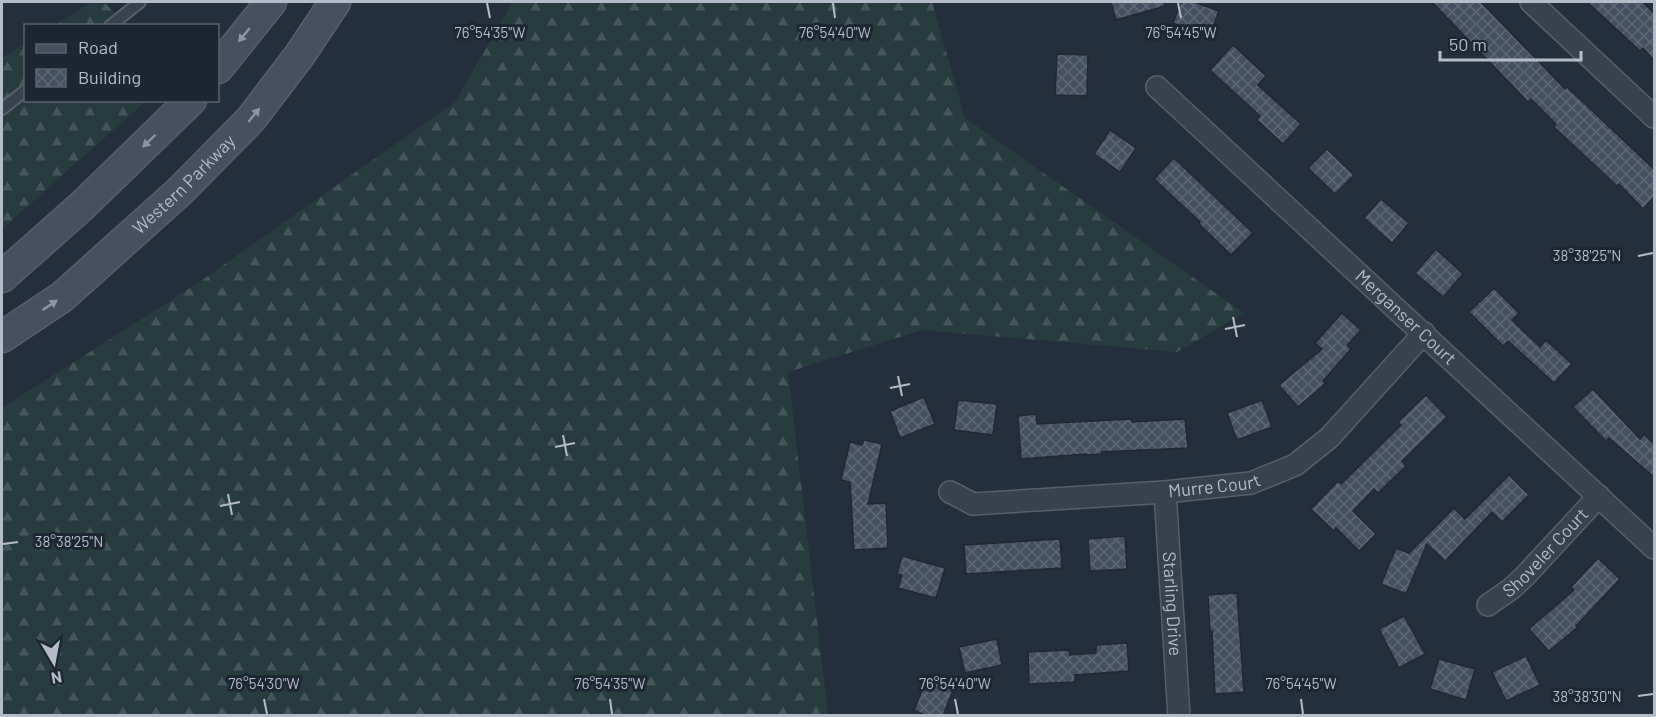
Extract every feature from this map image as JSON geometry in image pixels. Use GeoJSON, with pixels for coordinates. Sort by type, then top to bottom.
{"type":"FeatureCollection","features":[{"type":"Feature","properties":{"kind":"main road"},"geometry":{"type":"LineString","coordinates":[[219,67],[271,2]]}},
{"type":"Feature","properties":{"kind":"main road","name":"Western Parkway"},"geometry":{"type":"LineString","coordinates":[[2,337],[62,297],[187,184],[250,120],[299,56],[336,2]]}},
{"type":"Feature","properties":{"kind":"main road"},"geometry":{"type":"LineString","coordinates":[[2,277],[83,205],[190,102]]}},
{"type":"Feature","properties":{"kind":"street"},"geometry":{"type":"LineString","coordinates":[[1531,2],[1654,115]]}},
{"type":"Feature","properties":{"kind":"street","name":"Merganser Court"},"geometry":{"type":"LineString","coordinates":[[1157,87],[1654,548]]}},
{"type":"Feature","properties":{"kind":"street","name":"Murre Court"},"geometry":{"type":"LineString","coordinates":[[950,492],[974,504],[1165,492],[1251,483],[1295,465],[1329,438],[1424,333]]}},
{"type":"Feature","properties":{"kind":"street","name":"Starling Drive"},"geometry":{"type":"LineString","coordinates":[[1165,492],[1179,716]]}},
{"type":"Feature","properties":{"kind":"street","name":"Shoveler Court"},"geometry":{"type":"LineString","coordinates":[[1488,605],[1524,577],[1599,496]]}},
{"type":"Feature","properties":{"kind":"lane"},"geometry":{"type":"LineString","coordinates":[[112,24],[140,2]]}},
{"type":"Feature","properties":{"kind":"lane"},"geometry":{"type":"LineString","coordinates":[[2,109],[24,92]]}},
{"type":"Feature","properties":{"kind":"green space"},"geometry":{"type":"Polygon","coordinates":[[[92,2],[104,2],[125,24],[57,24],[92,2]]]}},
{"type":"Feature","properties":{"kind":"green space"},"geometry":{"type":"Polygon","coordinates":[[[513,2],[932,2],[965,118],[1244,313],[1177,352],[922,330],[788,372],[828,715],[2,715],[2,408],[198,283],[455,102],[513,2]]]}},
{"type":"Feature","properties":{"kind":"green space"},"geometry":{"type":"Polygon","coordinates":[[[24,44],[24,102],[145,102],[2,229],[2,58],[24,44]]]}},
{"type":"Feature","properties":{"kind":"building"},"geometry":{"type":"Polygon","coordinates":[[[1111,2],[1164,2],[1165,6],[1116,20],[1111,2]]]}},
{"type":"Feature","properties":{"kind":"building"},"geometry":{"type":"Polygon","coordinates":[[[1181,2],[1194,2],[1219,11],[1209,37],[1173,23],[1181,2]]]}},
{"type":"Feature","properties":{"kind":"building"},"geometry":{"type":"Polygon","coordinates":[[[1432,2],[1481,2],[1565,89],[1567,87],[1654,169],[1654,197],[1643,209],[1619,184],[1617,186],[1554,127],[1556,124],[1531,99],[1528,102],[1432,2]]]}},
{"type":"Feature","properties":{"kind":"building"},"geometry":{"type":"Polygon","coordinates":[[[1587,2],[1643,2],[1654,13],[1654,60],[1643,48],[1640,51],[1587,2]]]}},
{"type":"Feature","properties":{"kind":"building"},"geometry":{"type":"Polygon","coordinates":[[[1233,45],[1266,76],[1258,85],[1301,124],[1283,144],[1257,120],[1260,116],[1210,70],[1233,45]]]}},
{"type":"Feature","properties":{"kind":"building"},"geometry":{"type":"Polygon","coordinates":[[[1057,54],[1088,55],[1087,96],[1055,95],[1057,54]]]}},
{"type":"Feature","properties":{"kind":"building"},"geometry":{"type":"Polygon","coordinates":[[[1110,130],[1136,148],[1120,172],[1094,154],[1110,130]]]}},
{"type":"Feature","properties":{"kind":"building"},"geometry":{"type":"Polygon","coordinates":[[[1327,149],[1354,175],[1335,194],[1308,168],[1327,149]]]}},
{"type":"Feature","properties":{"kind":"building"},"geometry":{"type":"Polygon","coordinates":[[[1174,158],[1253,233],[1231,255],[1154,179],[1174,158]]]}},
{"type":"Feature","properties":{"kind":"building"},"geometry":{"type":"Polygon","coordinates":[[[1381,199],[1409,223],[1392,243],[1364,218],[1381,199]]]}},
{"type":"Feature","properties":{"kind":"building"},"geometry":{"type":"Polygon","coordinates":[[[1436,249],[1463,274],[1443,297],[1415,273],[1436,249]]]}},
{"type":"Feature","properties":{"kind":"building"},"geometry":{"type":"Polygon","coordinates":[[[1494,288],[1519,313],[1512,320],[1540,347],[1546,340],[1572,364],[1554,383],[1508,341],[1503,346],[1469,312],[1494,288]]]}},
{"type":"Feature","properties":{"kind":"building"},"geometry":{"type":"Polygon","coordinates":[[[1342,313],[1361,330],[1347,345],[1351,349],[1323,381],[1326,383],[1298,407],[1279,385],[1322,349],[1315,343],[1342,313]]]}},
{"type":"Feature","properties":{"kind":"building"},"geometry":{"type":"Polygon","coordinates":[[[1593,389],[1640,439],[1644,434],[1654,444],[1654,477],[1609,438],[1606,441],[1573,407],[1593,389]]]}},
{"type":"Feature","properties":{"kind":"building"},"geometry":{"type":"Polygon","coordinates":[[[1426,395],[1447,417],[1402,461],[1406,466],[1378,493],[1374,489],[1353,511],[1376,534],[1359,551],[1336,528],[1334,531],[1311,509],[1338,481],[1341,484],[1401,425],[1398,422],[1426,395]]]}},
{"type":"Feature","properties":{"kind":"building"},"geometry":{"type":"Polygon","coordinates":[[[924,397],[935,424],[900,438],[890,411],[924,397]]]}},
{"type":"Feature","properties":{"kind":"building"},"geometry":{"type":"Polygon","coordinates":[[[958,400],[997,404],[993,435],[954,430],[958,400]]]}},
{"type":"Feature","properties":{"kind":"building"},"geometry":{"type":"Polygon","coordinates":[[[1262,400],[1272,427],[1237,440],[1227,413],[1262,400]]]}},
{"type":"Feature","properties":{"kind":"building"},"geometry":{"type":"Polygon","coordinates":[[[1036,414],[1037,424],[1131,419],[1132,422],[1185,419],[1188,448],[1021,459],[1018,416],[1036,414]]]}},
{"type":"Feature","properties":{"kind":"building"},"geometry":{"type":"Polygon","coordinates":[[[864,440],[882,444],[868,504],[886,503],[888,548],[854,550],[850,482],[841,480],[850,442],[862,445],[864,440]]]}},
{"type":"Feature","properties":{"kind":"building"},"geometry":{"type":"Polygon","coordinates":[[[1509,475],[1529,495],[1502,522],[1492,512],[1445,561],[1427,544],[1406,594],[1381,584],[1396,548],[1409,553],[1454,508],[1465,519],[1509,475]]]}},
{"type":"Feature","properties":{"kind":"building"},"geometry":{"type":"Polygon","coordinates":[[[1125,536],[1127,569],[1090,571],[1088,539],[1125,536]]]}},
{"type":"Feature","properties":{"kind":"building"},"geometry":{"type":"Polygon","coordinates":[[[1060,539],[1062,568],[966,574],[964,545],[1060,539]]]}},
{"type":"Feature","properties":{"kind":"building"},"geometry":{"type":"Polygon","coordinates":[[[902,556],[945,568],[936,598],[898,588],[902,575],[897,574],[902,556]]]}},
{"type":"Feature","properties":{"kind":"building"},"geometry":{"type":"Polygon","coordinates":[[[1598,558],[1620,579],[1576,626],[1578,627],[1549,651],[1529,629],[1574,590],[1571,587],[1598,558]]]}},
{"type":"Feature","properties":{"kind":"building"},"geometry":{"type":"Polygon","coordinates":[[[1237,593],[1244,692],[1215,694],[1208,595],[1237,593]]]}},
{"type":"Feature","properties":{"kind":"building"},"geometry":{"type":"Polygon","coordinates":[[[1404,616],[1425,654],[1399,668],[1379,629],[1404,616]]]}},
{"type":"Feature","properties":{"kind":"building"},"geometry":{"type":"Polygon","coordinates":[[[997,639],[1002,665],[965,673],[959,647],[997,639]]]}},
{"type":"Feature","properties":{"kind":"building"},"geometry":{"type":"Polygon","coordinates":[[[1127,643],[1129,671],[1075,675],[1075,682],[1029,684],[1028,652],[1069,650],[1070,655],[1096,653],[1096,645],[1127,643]]]}},
{"type":"Feature","properties":{"kind":"building"},"geometry":{"type":"Polygon","coordinates":[[[1526,656],[1540,685],[1506,701],[1492,672],[1526,656]]]}},
{"type":"Feature","properties":{"kind":"building"},"geometry":{"type":"Polygon","coordinates":[[[1439,659],[1475,669],[1466,700],[1430,689],[1439,659]]]}},
{"type":"Feature","properties":{"kind":"building"},"geometry":{"type":"Polygon","coordinates":[[[929,674],[955,685],[943,716],[926,716],[914,710],[929,674]]]}}]}
